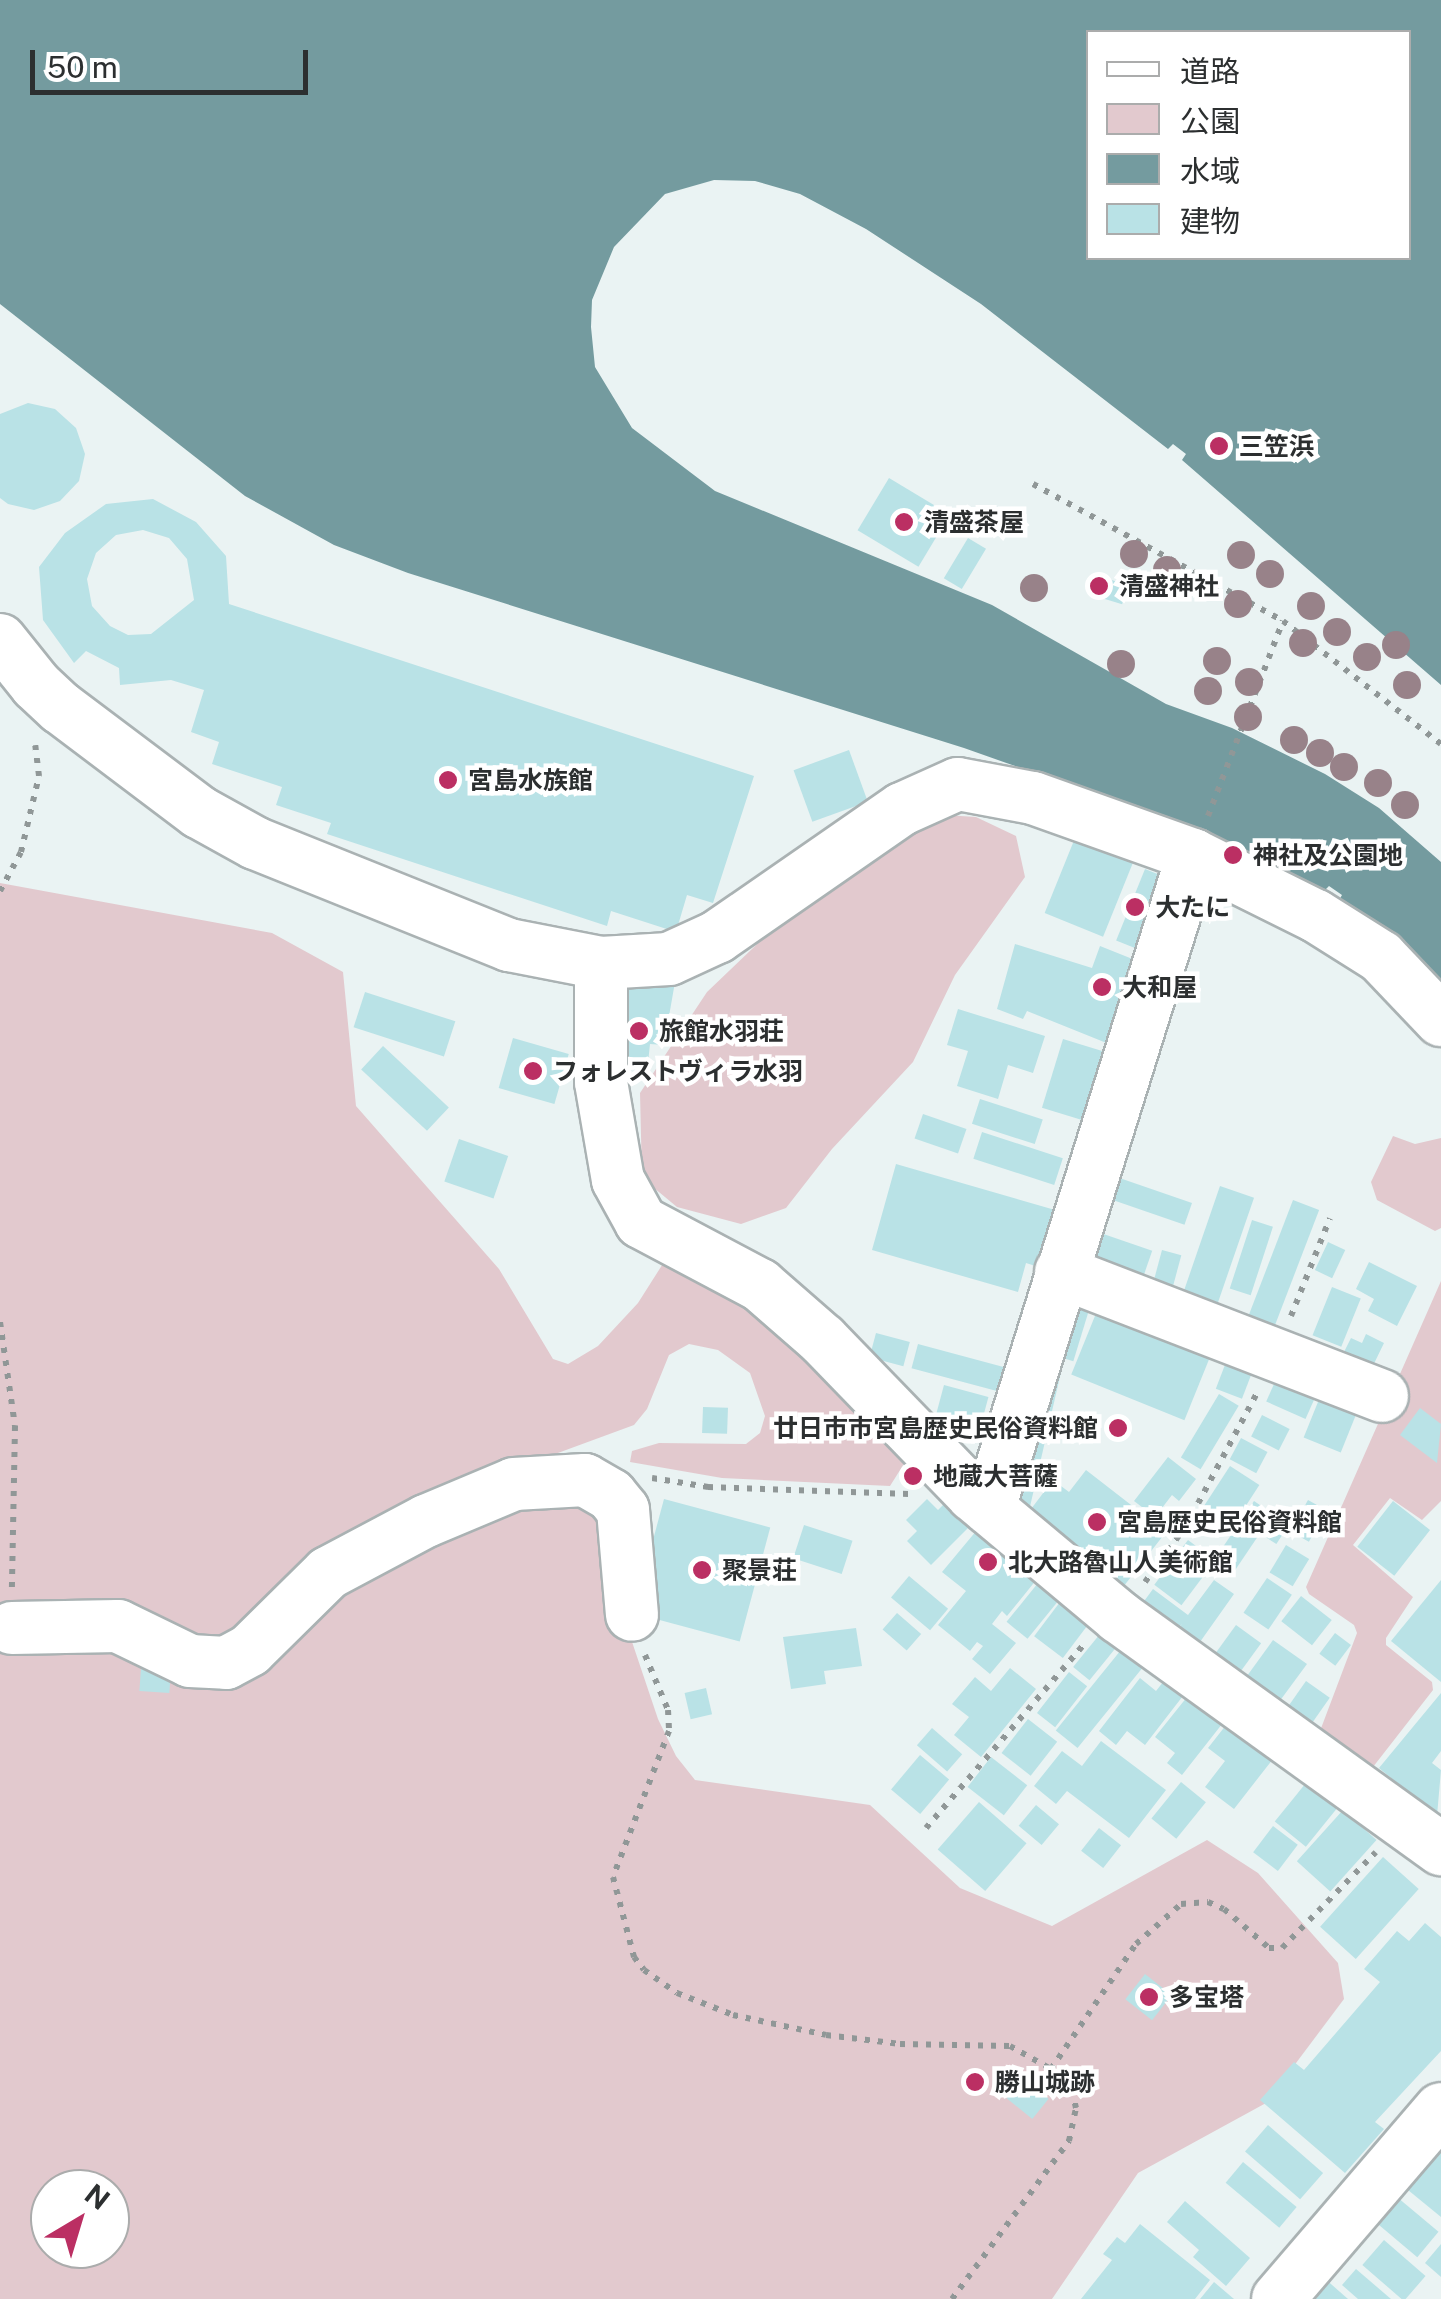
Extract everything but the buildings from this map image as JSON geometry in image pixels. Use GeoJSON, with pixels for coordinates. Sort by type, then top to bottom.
{"type":"FeatureCollection","features":[{"type":"Feature","properties":{"kind":"street"},"geometry":{"type":"LineString","coordinates":[[0,640],[36,685],[200,812],[254,843],[509,945],[601,963],[669,958],[717,937],[902,810],[958,784],[1033,798],[1199,839],[1381,957],[1441,1020]]}},
{"type":"Feature","properties":{"kind":"street"},"geometry":{"type":"LineString","coordinates":[[989,1508],[1199,839]]}},
{"type":"Feature","properties":{"kind":"street"},"geometry":{"type":"LineString","coordinates":[[601,963],[601,1082],[618,1180],[640,1222],[760,1285],[822,1340],[989,1508],[1119,1617],[1422,1835]]}},
{"type":"Feature","properties":{"kind":"street"},"geometry":{"type":"LineString","coordinates":[[1061,1272],[1382,1396]]}},
{"type":"Feature","properties":{"kind":"street"},"geometry":{"type":"LineString","coordinates":[[12,1628],[118,1626],[190,1662],[226,1663],[250,1650],[328,1573],[426,1521],[514,1484],[585,1480],[611,1495],[623,1510],[632,1615]]}},
{"type":"Feature","properties":{"kind":"street"},"geometry":{"type":"LineString","coordinates":[[1278,2299],[1441,2109]]}},
{"type":"Feature","properties":{"kind":"path"},"geometry":{"type":"LineString","coordinates":[[1033,484],[1282,621],[1441,744]]}},
{"type":"Feature","properties":{"kind":"path"},"geometry":{"type":"LineString","coordinates":[[1199,839],[1282,621]]}},
{"type":"Feature","properties":{"kind":"path"},"geometry":{"type":"LineString","coordinates":[[0,891],[21,852],[40,776],[30,714],[36,685]]}},
{"type":"Feature","properties":{"kind":"path"},"geometry":{"type":"LineString","coordinates":[[926,1828],[1103,1622],[1119,1617],[1186,1526],[1276,1357],[1330,1218]]}},
{"type":"Feature","properties":{"kind":"path"},"geometry":{"type":"LineString","coordinates":[[0,1322],[15,1426],[12,1628]]}},
{"type":"Feature","properties":{"kind":"path"},"geometry":{"type":"LineString","coordinates":[[585,1480],[597,1469],[708,1487],[920,1494]]}},
{"type":"Feature","properties":{"kind":"path"},"geometry":{"type":"LineString","coordinates":[[632,1615],[668,1710],[669,1731],[613,1878],[634,1957],[644,1970],[677,1993],[732,2015],[882,2042],[1010,2046],[1051,2068],[1071,2088],[1076,2108],[1069,2141],[952,2299]]}},
{"type":"Feature","properties":{"kind":"path"},"geometry":{"type":"LineString","coordinates":[[1051,2068],[1136,1944],[1181,1904],[1208,1902],[1224,1909],[1269,1948],[1282,1948],[1422,1835]]}},
{"type":"Feature","properties":{"kind":"green space"},"geometry":{"type":"Polygon","coordinates":[[[914,813],[976,817],[1016,836],[1025,877],[955,975],[913,1062],[832,1149],[786,1208],[741,1224],[677,1207],[642,1178],[640,1093],[707,992],[841,864],[914,813]]]}},
{"type":"Feature","properties":{"kind":"green space"},"geometry":{"type":"Polygon","coordinates":[[[0,883],[272,933],[343,972],[356,1106],[499,1269],[553,1359],[568,1364],[598,1346],[638,1303],[664,1262],[755,1301],[907,1459],[890,1486],[722,1478],[630,1462],[632,1451],[659,1443],[746,1444],[760,1433],[765,1416],[750,1373],[718,1350],[689,1344],[669,1355],[647,1409],[634,1425],[547,1457],[594,1496],[626,1624],[658,1719],[676,1756],[695,1780],[870,1805],[960,1888],[1052,1926],[1207,1840],[1258,1873],[1338,1963],[1344,1999],[1266,2103],[1138,2173],[1052,2299],[0,2299],[0,883]]]}},
{"type":"Feature","properties":{"kind":"green space"},"geometry":{"type":"Polygon","coordinates":[[[1393,1136],[1415,1144],[1441,1138],[1441,1228],[1435,1231],[1377,1200],[1371,1182],[1393,1136]]]}},
{"type":"Feature","properties":{"kind":"green space"},"geometry":{"type":"Polygon","coordinates":[[[1441,1281],[1441,1501],[1422,1520],[1390,1498],[1353,1545],[1413,1597],[1386,1638],[1386,1645],[1432,1682],[1433,1690],[1373,1767],[1365,1768],[1320,1731],[1357,1633],[1354,1625],[1309,1594],[1306,1587],[1441,1281]]]}},
{"type":"Feature","properties":{"kind":"water"},"geometry":{"type":"Polygon","coordinates":[[[0,0],[1441,0],[1441,685],[1182,460],[1186,454],[1173,444],[1168,449],[981,304],[866,229],[800,194],[755,181],[714,180],[665,194],[614,247],[592,300],[591,327],[595,367],[632,428],[715,491],[992,605],[1166,704],[1232,728],[1325,774],[1379,808],[1441,862],[1441,985],[1338,902],[1342,895],[1329,886],[1323,892],[1196,830],[964,748],[408,573],[334,545],[245,496],[0,304],[0,0]]]}},
{"type":"Feature","properties":{"kind":"place","name":"三笠浜"},"geometry":{"type":"Point","coordinates":[1219,446]}},
{"type":"Feature","properties":{"kind":"place","name":"清盛茶屋"},"geometry":{"type":"Point","coordinates":[904,522]}},
{"type":"Feature","properties":{"kind":"place","name":"清盛神社"},"geometry":{"type":"Point","coordinates":[1099,586]}},
{"type":"Feature","properties":{"kind":"place","name":"宮島水族館"},"geometry":{"type":"Point","coordinates":[448,780]}},
{"type":"Feature","properties":{"kind":"place","name":"神社及公園地"},"geometry":{"type":"Point","coordinates":[1233,855]}},
{"type":"Feature","properties":{"kind":"place","name":"大たに"},"geometry":{"type":"Point","coordinates":[1135,907]}},
{"type":"Feature","properties":{"kind":"place","name":"大和屋"},"geometry":{"type":"Point","coordinates":[1102,987]}},
{"type":"Feature","properties":{"kind":"place","name":"旅館水羽荘"},"geometry":{"type":"Point","coordinates":[639,1031]}},
{"type":"Feature","properties":{"kind":"place","name":"フォレストヴィラ水羽"},"geometry":{"type":"Point","coordinates":[533,1071]}},
{"type":"Feature","properties":{"kind":"place","name":"廿日市市宮島歴史民俗資料館"},"geometry":{"type":"Point","coordinates":[1118,1428]}},
{"type":"Feature","properties":{"kind":"place","name":"地蔵大菩薩"},"geometry":{"type":"Point","coordinates":[913,1476]}},
{"type":"Feature","properties":{"kind":"place","name":"宮島歴史民俗資料館"},"geometry":{"type":"Point","coordinates":[1097,1522]}},
{"type":"Feature","properties":{"kind":"place","name":"北大路魯山人美術館"},"geometry":{"type":"Point","coordinates":[988,1562]}},
{"type":"Feature","properties":{"kind":"place","name":"聚景荘"},"geometry":{"type":"Point","coordinates":[702,1570]}},
{"type":"Feature","properties":{"kind":"place","name":"多宝塔"},"geometry":{"type":"Point","coordinates":[1149,1997]}},
{"type":"Feature","properties":{"kind":"place","name":"勝山城跡"},"geometry":{"type":"Point","coordinates":[975,2082]}}]}
